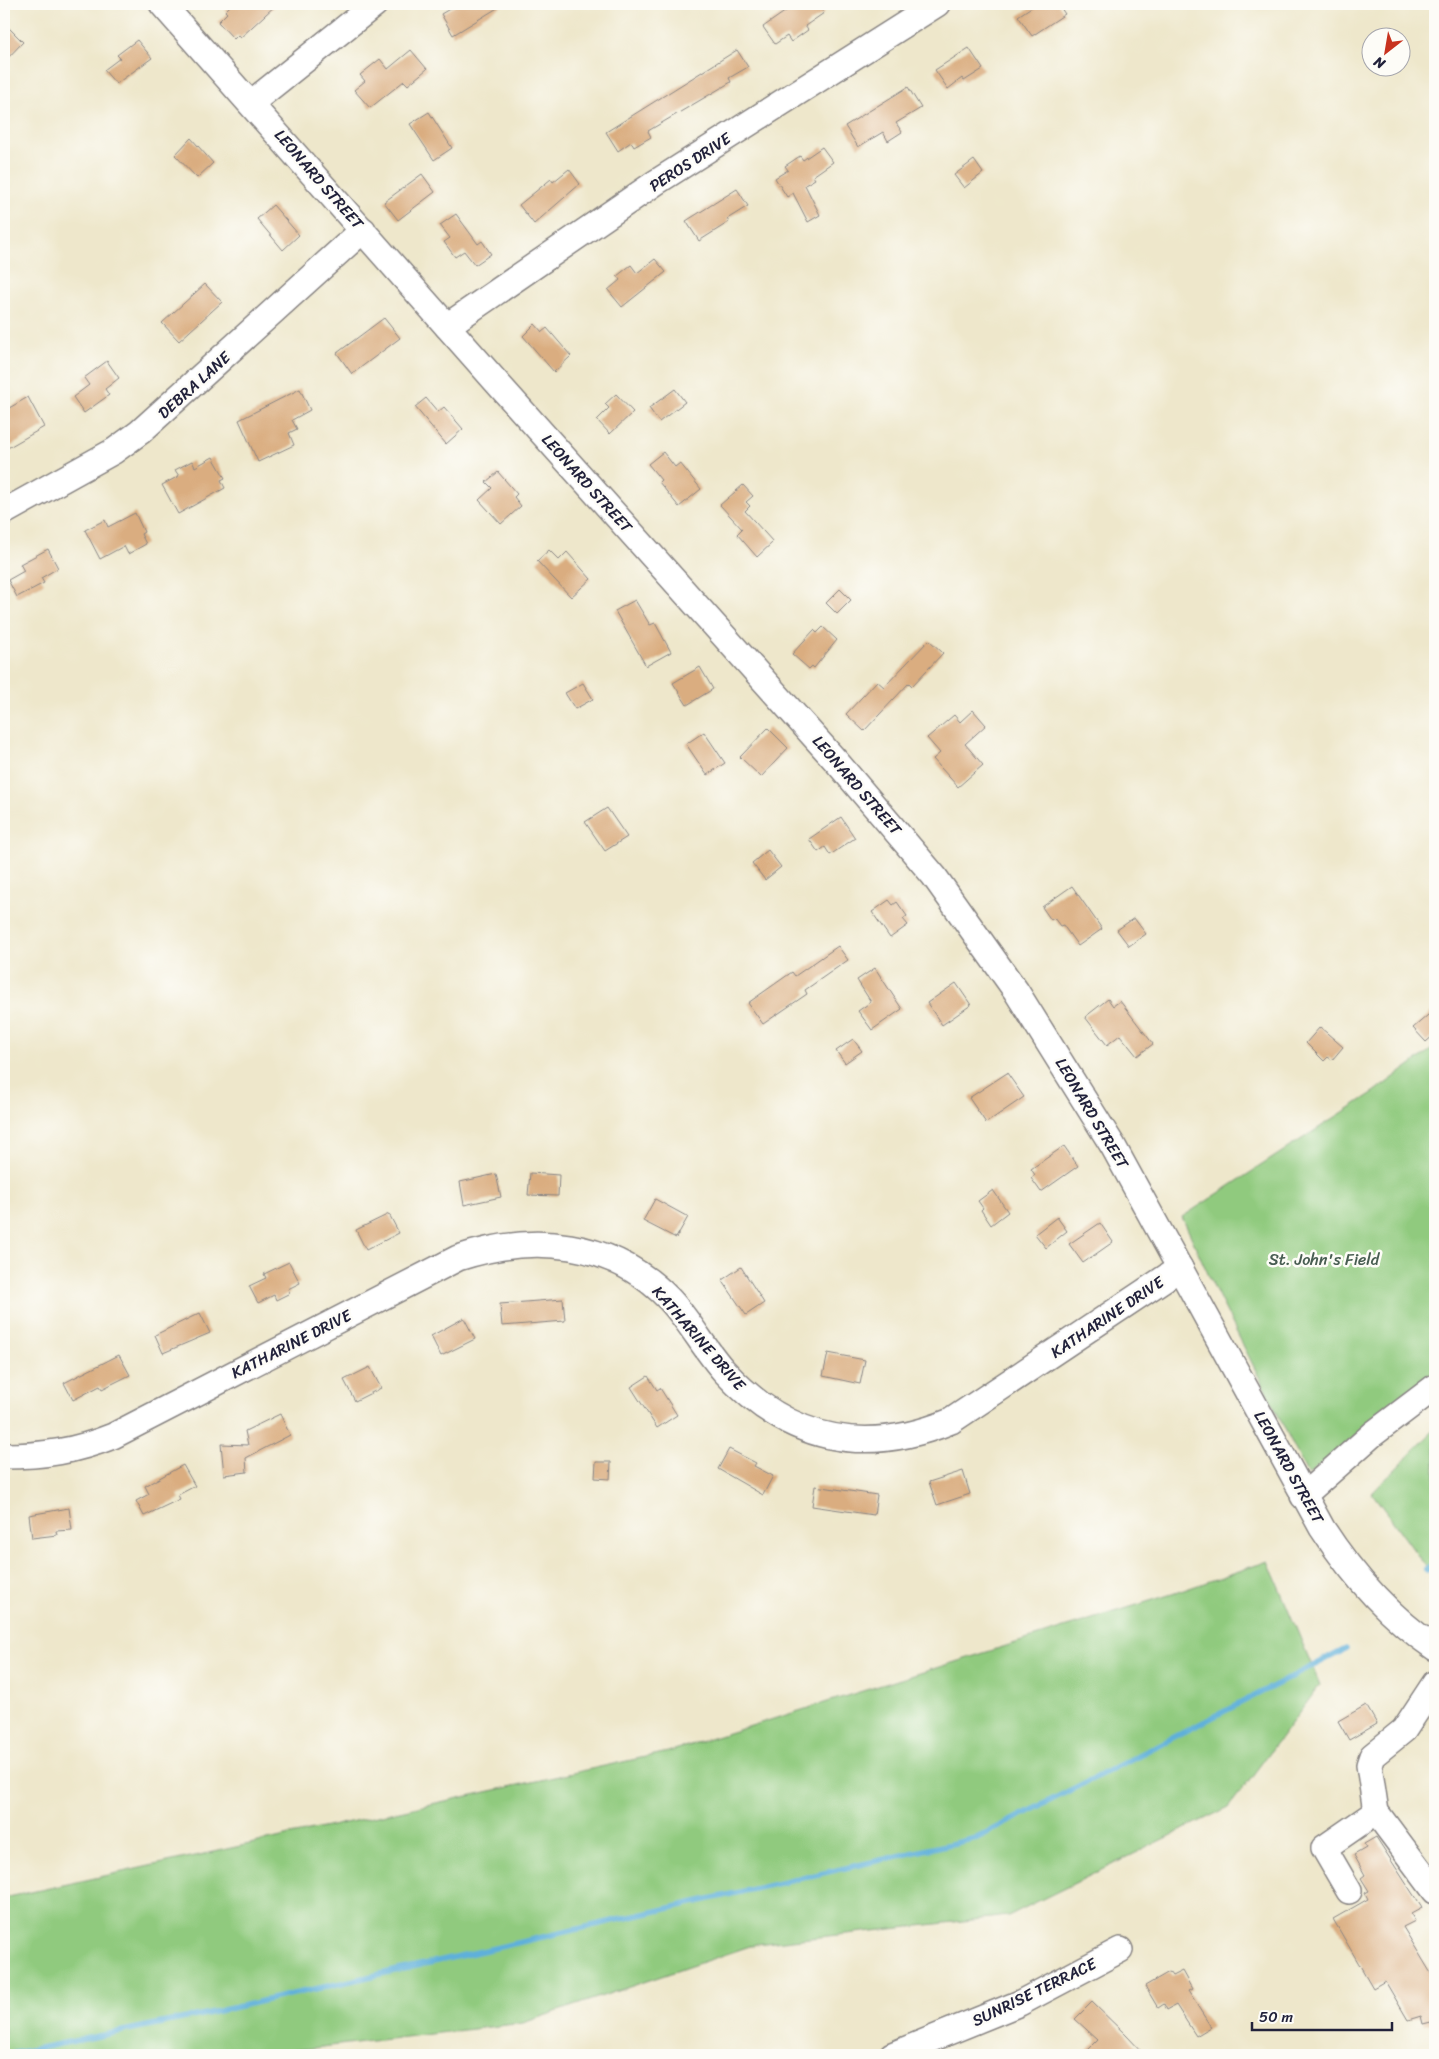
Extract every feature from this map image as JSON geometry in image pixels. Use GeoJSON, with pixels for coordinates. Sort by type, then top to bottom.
{"type":"FeatureCollection","features":[{"type":"Feature","properties":{"kind":"street","name":"LEONARD STREET"},"geometry":{"type":"LineString","coordinates":[[162,4],[848,775],[932,872],[989,952],[1061,1061],[1113,1146],[1303,1496],[1327,1536],[1355,1576],[1399,1620],[1435,1648]]}},
{"type":"Feature","properties":{"kind":"street"},"geometry":{"type":"LineString","coordinates":[[251,103],[375,4]]}},
{"type":"Feature","properties":{"kind":"street","name":"PEROS DRIVE"},"geometry":{"type":"LineString","coordinates":[[447,326],[655,183],[936,4]]}},
{"type":"Feature","properties":{"kind":"street","name":"DEBRA LANE"},"geometry":{"type":"LineString","coordinates":[[4,512],[114,451],[140,432],[363,230]]}},
{"type":"Feature","properties":{"kind":"street","name":"KATHARINE DRIVE"},"geometry":{"type":"LineString","coordinates":[[4,1456],[61,1453],[87,1447],[122,1431],[458,1258],[485,1249],[512,1244],[567,1246],[594,1252],[646,1279],[669,1299],[725,1372],[768,1410],[792,1424],[817,1433],[844,1439],[872,1440],[908,1436],[951,1421],[1180,1268]]}},
{"type":"Feature","properties":{"kind":"street"},"geometry":{"type":"LineString","coordinates":[[1303,1496],[1373,1434],[1435,1387]]}},
{"type":"Feature","properties":{"kind":"street"},"geometry":{"type":"LineString","coordinates":[[1435,1683],[1404,1730],[1370,1760],[1376,1812],[1435,1891]]}},
{"type":"Feature","properties":{"kind":"street"},"geometry":{"type":"LineString","coordinates":[[1348,1891],[1324,1848],[1376,1812]]}},
{"type":"Feature","properties":{"kind":"street","name":"SUNRISE TERRACE"},"geometry":{"type":"LineString","coordinates":[[892,2055],[1020,2003],[1120,1950]]}},
{"type":"Feature","properties":{"kind":"green space","name":"St. John's Field"},"geometry":{"type":"Polygon","coordinates":[[[1435,1047],[1435,1372],[1308,1475],[1215,1289],[1182,1217],[1374,1092],[1435,1047]]]}},
{"type":"Feature","properties":{"kind":"green space"},"geometry":{"type":"Polygon","coordinates":[[[1435,1429],[1435,1579],[1372,1493],[1435,1429]]]}},
{"type":"Feature","properties":{"kind":"green space"},"geometry":{"type":"Polygon","coordinates":[[[1268,1561],[1320,1685],[1229,1807],[1008,1916],[756,1944],[523,2023],[255,2055],[4,2055],[4,1898],[668,1752],[1172,1594],[1268,1561]]]}},
{"type":"Feature","properties":{"kind":"building"},"geometry":{"type":"Polygon","coordinates":[[[232,4],[277,4],[240,38],[238,35],[234,39],[218,22],[227,13],[225,11],[232,4]]]}},
{"type":"Feature","properties":{"kind":"building"},"geometry":{"type":"Polygon","coordinates":[[[458,4],[504,4],[453,35],[441,14],[458,4]]]}},
{"type":"Feature","properties":{"kind":"building"},"geometry":{"type":"Polygon","coordinates":[[[796,4],[818,4],[824,13],[805,26],[808,30],[791,42],[787,36],[775,44],[763,27],[796,4]]]}},
{"type":"Feature","properties":{"kind":"building"},"geometry":{"type":"Polygon","coordinates":[[[1036,4],[1058,4],[1065,14],[1032,36],[1018,16],[1036,4]]]}},
{"type":"Feature","properties":{"kind":"building"},"geometry":{"type":"Polygon","coordinates":[[[4,23],[23,42],[4,62],[4,23]]]}},
{"type":"Feature","properties":{"kind":"building"},"geometry":{"type":"Polygon","coordinates":[[[137,40],[152,58],[116,84],[104,70],[120,58],[117,55],[137,40]]]}},
{"type":"Feature","properties":{"kind":"building"},"geometry":{"type":"Polygon","coordinates":[[[969,48],[983,69],[964,81],[962,78],[948,89],[935,70],[969,48]]]}},
{"type":"Feature","properties":{"kind":"building"},"geometry":{"type":"Polygon","coordinates":[[[411,50],[427,69],[408,85],[404,81],[370,108],[354,90],[365,81],[360,75],[380,59],[388,69],[411,50]]]}},
{"type":"Feature","properties":{"kind":"building"},"geometry":{"type":"Polygon","coordinates":[[[737,50],[748,67],[729,78],[731,82],[648,131],[651,137],[634,147],[631,142],[618,151],[606,132],[737,50]]]}},
{"type":"Feature","properties":{"kind":"building"},"geometry":{"type":"Polygon","coordinates":[[[908,87],[921,108],[896,123],[902,132],[888,141],[883,132],[858,147],[845,126],[908,87]]]}},
{"type":"Feature","properties":{"kind":"building"},"geometry":{"type":"Polygon","coordinates":[[[429,112],[452,148],[434,160],[410,124],[429,112]]]}},
{"type":"Feature","properties":{"kind":"building"},"geometry":{"type":"Polygon","coordinates":[[[191,138],[213,163],[197,178],[175,155],[191,138]]]}},
{"type":"Feature","properties":{"kind":"building"},"geometry":{"type":"Polygon","coordinates":[[[822,147],[833,162],[813,176],[815,179],[805,185],[820,215],[808,222],[793,193],[787,197],[775,178],[788,170],[785,166],[800,156],[803,160],[822,147]]]}},
{"type":"Feature","properties":{"kind":"building"},"geometry":{"type":"Polygon","coordinates":[[[974,160],[983,173],[964,188],[954,175],[974,160]]]}},
{"type":"Feature","properties":{"kind":"building"},"geometry":{"type":"Polygon","coordinates":[[[569,169],[580,184],[534,224],[519,205],[551,179],[553,182],[569,169]]]}},
{"type":"Feature","properties":{"kind":"building"},"geometry":{"type":"Polygon","coordinates":[[[422,174],[435,192],[398,220],[384,202],[422,174]]]}},
{"type":"Feature","properties":{"kind":"building"},"geometry":{"type":"Polygon","coordinates":[[[737,189],[748,206],[727,219],[729,222],[699,241],[686,221],[737,189]]]}},
{"type":"Feature","properties":{"kind":"building"},"geometry":{"type":"Polygon","coordinates":[[[273,205],[299,235],[283,250],[257,219],[273,205]]]}},
{"type":"Feature","properties":{"kind":"building"},"geometry":{"type":"Polygon","coordinates":[[[456,214],[478,244],[482,241],[491,254],[475,265],[464,251],[455,257],[444,242],[450,238],[440,225],[456,214]]]}},
{"type":"Feature","properties":{"kind":"building"},"geometry":{"type":"Polygon","coordinates":[[[655,259],[666,272],[622,307],[608,290],[620,280],[617,276],[631,265],[637,273],[655,259]]]}},
{"type":"Feature","properties":{"kind":"building"},"geometry":{"type":"Polygon","coordinates":[[[205,284],[222,302],[179,341],[162,323],[205,284]]]}},
{"type":"Feature","properties":{"kind":"building"},"geometry":{"type":"Polygon","coordinates":[[[384,318],[400,338],[352,374],[337,353],[384,318]]]}},
{"type":"Feature","properties":{"kind":"building"},"geometry":{"type":"Polygon","coordinates":[[[535,324],[542,332],[547,328],[571,356],[554,372],[523,336],[535,324]]]}},
{"type":"Feature","properties":{"kind":"building"},"geometry":{"type":"Polygon","coordinates":[[[107,361],[119,378],[105,389],[109,395],[84,413],[73,397],[89,385],[84,378],[107,361]]]}},
{"type":"Feature","properties":{"kind":"building"},"geometry":{"type":"Polygon","coordinates":[[[300,389],[310,410],[292,420],[297,429],[289,433],[294,445],[258,462],[239,420],[300,389]]]}},
{"type":"Feature","properties":{"kind":"building"},"geometry":{"type":"Polygon","coordinates":[[[675,389],[685,402],[659,422],[649,408],[675,389]]]}},
{"type":"Feature","properties":{"kind":"building"},"geometry":{"type":"Polygon","coordinates":[[[616,394],[633,412],[610,434],[597,420],[609,408],[605,404],[616,394]]]}},
{"type":"Feature","properties":{"kind":"building"},"geometry":{"type":"Polygon","coordinates":[[[28,397],[44,427],[4,450],[4,411],[28,397]]]}},
{"type":"Feature","properties":{"kind":"building"},"geometry":{"type":"Polygon","coordinates":[[[426,398],[438,412],[444,407],[463,429],[446,444],[415,407],[426,398]]]}},
{"type":"Feature","properties":{"kind":"building"},"geometry":{"type":"Polygon","coordinates":[[[663,452],[675,467],[680,463],[701,489],[679,507],[659,482],[661,480],[648,464],[663,452]]]}},
{"type":"Feature","properties":{"kind":"building"},"geometry":{"type":"Polygon","coordinates":[[[213,457],[225,478],[221,480],[225,488],[178,514],[162,485],[179,476],[175,470],[192,461],[195,467],[213,457]]]}},
{"type":"Feature","properties":{"kind":"building"},"geometry":{"type":"Polygon","coordinates":[[[498,472],[517,494],[514,497],[521,506],[501,524],[479,500],[492,488],[486,482],[498,472]]]}},
{"type":"Feature","properties":{"kind":"building"},"geometry":{"type":"Polygon","coordinates":[[[743,485],[753,496],[746,502],[750,506],[745,511],[773,542],[757,557],[737,534],[742,529],[720,505],[743,485]]]}},
{"type":"Feature","properties":{"kind":"building"},"geometry":{"type":"Polygon","coordinates":[[[135,513],[144,532],[141,534],[146,544],[128,554],[124,546],[100,559],[85,530],[105,520],[108,527],[135,513]]]}},
{"type":"Feature","properties":{"kind":"building"},"geometry":{"type":"Polygon","coordinates":[[[48,549],[58,568],[41,578],[44,583],[17,597],[8,580],[24,571],[20,564],[48,549]]]}},
{"type":"Feature","properties":{"kind":"building"},"geometry":{"type":"Polygon","coordinates":[[[549,550],[559,560],[567,552],[591,579],[571,597],[537,561],[549,550]]]}},
{"type":"Feature","properties":{"kind":"building"},"geometry":{"type":"Polygon","coordinates":[[[840,589],[851,600],[837,614],[826,603],[840,589]]]}},
{"type":"Feature","properties":{"kind":"building"},"geometry":{"type":"Polygon","coordinates":[[[635,600],[650,625],[655,623],[671,652],[646,666],[615,611],[635,600]]]}},
{"type":"Feature","properties":{"kind":"building"},"geometry":{"type":"Polygon","coordinates":[[[823,627],[837,640],[814,668],[812,666],[809,669],[792,654],[814,630],[817,633],[823,627]]]}},
{"type":"Feature","properties":{"kind":"building"},"geometry":{"type":"Polygon","coordinates":[[[929,640],[943,653],[912,686],[909,683],[864,731],[846,714],[877,681],[884,687],[929,640]]]}},
{"type":"Feature","properties":{"kind":"building"},"geometry":{"type":"Polygon","coordinates":[[[700,667],[713,689],[687,705],[673,683],[700,667]]]}},
{"type":"Feature","properties":{"kind":"building"},"geometry":{"type":"Polygon","coordinates":[[[583,683],[593,699],[575,709],[565,693],[583,683]]]}},
{"type":"Feature","properties":{"kind":"building"},"geometry":{"type":"Polygon","coordinates":[[[973,710],[986,725],[965,744],[983,765],[958,787],[933,759],[940,753],[927,738],[954,715],[960,722],[973,710]]]}},
{"type":"Feature","properties":{"kind":"building"},"geometry":{"type":"Polygon","coordinates":[[[768,728],[788,748],[761,777],[740,757],[768,728]]]}},
{"type":"Feature","properties":{"kind":"building"},"geometry":{"type":"Polygon","coordinates":[[[704,732],[725,763],[707,775],[686,744],[704,732]]]}},
{"type":"Feature","properties":{"kind":"building"},"geometry":{"type":"Polygon","coordinates":[[[607,808],[627,837],[605,851],[585,822],[607,808]]]}},
{"type":"Feature","properties":{"kind":"building"},"geometry":{"type":"Polygon","coordinates":[[[841,817],[855,838],[830,855],[825,847],[818,852],[809,839],[841,817]]]}},
{"type":"Feature","properties":{"kind":"building"},"geometry":{"type":"Polygon","coordinates":[[[768,850],[781,867],[765,880],[752,863],[768,850]]]}},
{"type":"Feature","properties":{"kind":"building"},"geometry":{"type":"Polygon","coordinates":[[[1072,886],[1102,929],[1078,946],[1063,925],[1060,926],[1054,918],[1051,920],[1042,907],[1072,886]]]}},
{"type":"Feature","properties":{"kind":"building"},"geometry":{"type":"Polygon","coordinates":[[[889,900],[893,905],[897,902],[907,916],[903,919],[908,925],[890,938],[872,912],[889,900]]]}},
{"type":"Feature","properties":{"kind":"building"},"geometry":{"type":"Polygon","coordinates":[[[1134,918],[1146,934],[1129,946],[1117,930],[1134,918]]]}},
{"type":"Feature","properties":{"kind":"building"},"geometry":{"type":"Polygon","coordinates":[[[838,946],[848,960],[805,990],[807,994],[763,1024],[748,1003],[792,972],[795,976],[838,946]]]}},
{"type":"Feature","properties":{"kind":"building"},"geometry":{"type":"Polygon","coordinates":[[[875,968],[902,1009],[872,1030],[858,1011],[871,1002],[857,980],[875,968]]]}},
{"type":"Feature","properties":{"kind":"building"},"geometry":{"type":"Polygon","coordinates":[[[956,983],[971,1005],[942,1025],[927,1003],[956,983]]]}},
{"type":"Feature","properties":{"kind":"building"},"geometry":{"type":"Polygon","coordinates":[[[1108,999],[1113,1006],[1120,1001],[1153,1044],[1137,1056],[1120,1035],[1107,1045],[1085,1017],[1108,999]]]}},
{"type":"Feature","properties":{"kind":"building"},"geometry":{"type":"Polygon","coordinates":[[[1435,1009],[1435,1034],[1426,1042],[1413,1028],[1435,1009]]]}},
{"type":"Feature","properties":{"kind":"building"},"geometry":{"type":"Polygon","coordinates":[[[1320,1027],[1343,1047],[1332,1060],[1328,1057],[1324,1061],[1306,1043],[1320,1027]]]}},
{"type":"Feature","properties":{"kind":"building"},"geometry":{"type":"Polygon","coordinates":[[[853,1039],[862,1051],[845,1063],[836,1051],[853,1039]]]}},
{"type":"Feature","properties":{"kind":"building"},"geometry":{"type":"Polygon","coordinates":[[[1007,1073],[1024,1097],[986,1123],[969,1098],[1007,1073]]]}},
{"type":"Feature","properties":{"kind":"building"},"geometry":{"type":"Polygon","coordinates":[[[1064,1146],[1078,1166],[1041,1192],[1031,1178],[1035,1175],[1031,1169],[1064,1146]]]}},
{"type":"Feature","properties":{"kind":"building"},"geometry":{"type":"Polygon","coordinates":[[[530,1173],[559,1175],[558,1196],[528,1195],[530,1173]]]}},
{"type":"Feature","properties":{"kind":"building"},"geometry":{"type":"Polygon","coordinates":[[[496,1174],[501,1197],[464,1205],[460,1182],[496,1174]]]}},
{"type":"Feature","properties":{"kind":"building"},"geometry":{"type":"Polygon","coordinates":[[[993,1190],[1008,1212],[991,1225],[981,1210],[983,1208],[978,1201],[993,1190]]]}},
{"type":"Feature","properties":{"kind":"building"},"geometry":{"type":"Polygon","coordinates":[[[655,1199],[688,1217],[676,1238],[643,1221],[655,1199]]]}},
{"type":"Feature","properties":{"kind":"building"},"geometry":{"type":"Polygon","coordinates":[[[389,1214],[399,1233],[366,1250],[356,1230],[389,1214]]]}},
{"type":"Feature","properties":{"kind":"building"},"geometry":{"type":"Polygon","coordinates":[[[1057,1217],[1067,1231],[1046,1248],[1035,1234],[1057,1217]]]}},
{"type":"Feature","properties":{"kind":"building"},"geometry":{"type":"Polygon","coordinates":[[[1100,1223],[1113,1242],[1083,1263],[1069,1244],[1100,1223]]]}},
{"type":"Feature","properties":{"kind":"building"},"geometry":{"type":"Polygon","coordinates":[[[289,1262],[300,1283],[288,1289],[290,1293],[276,1300],[274,1295],[258,1303],[249,1286],[266,1278],[264,1274],[289,1262]]]}},
{"type":"Feature","properties":{"kind":"building"},"geometry":{"type":"Polygon","coordinates":[[[741,1267],[764,1303],[746,1315],[722,1280],[741,1267]]]}},
{"type":"Feature","properties":{"kind":"building"},"geometry":{"type":"Polygon","coordinates":[[[563,1299],[565,1321],[502,1326],[500,1304],[563,1299]]]}},
{"type":"Feature","properties":{"kind":"building"},"geometry":{"type":"Polygon","coordinates":[[[200,1313],[210,1333],[163,1353],[155,1335],[200,1313]]]}},
{"type":"Feature","properties":{"kind":"building"},"geometry":{"type":"Polygon","coordinates":[[[464,1318],[475,1339],[441,1356],[431,1336],[464,1318]]]}},
{"type":"Feature","properties":{"kind":"building"},"geometry":{"type":"Polygon","coordinates":[[[828,1353],[865,1360],[860,1384],[823,1376],[828,1353]]]}},
{"type":"Feature","properties":{"kind":"building"},"geometry":{"type":"Polygon","coordinates":[[[119,1355],[130,1375],[102,1389],[100,1386],[73,1400],[64,1383],[119,1355]]]}},
{"type":"Feature","properties":{"kind":"building"},"geometry":{"type":"Polygon","coordinates":[[[370,1367],[381,1388],[355,1401],[344,1380],[370,1367]]]}},
{"type":"Feature","properties":{"kind":"building"},"geometry":{"type":"Polygon","coordinates":[[[648,1376],[657,1390],[660,1388],[677,1415],[657,1428],[631,1387],[648,1376]]]}},
{"type":"Feature","properties":{"kind":"building"},"geometry":{"type":"Polygon","coordinates":[[[280,1414],[290,1435],[246,1458],[247,1472],[224,1475],[221,1444],[248,1445],[245,1431],[280,1414]]]}},
{"type":"Feature","properties":{"kind":"building"},"geometry":{"type":"Polygon","coordinates":[[[729,1449],[756,1463],[754,1466],[773,1476],[763,1495],[718,1469],[729,1449]]]}},
{"type":"Feature","properties":{"kind":"building"},"geometry":{"type":"Polygon","coordinates":[[[596,1462],[611,1462],[610,1479],[595,1478],[596,1462]]]}},
{"type":"Feature","properties":{"kind":"building"},"geometry":{"type":"Polygon","coordinates":[[[183,1465],[195,1486],[178,1495],[180,1499],[144,1516],[136,1501],[149,1494],[145,1486],[183,1465]]]}},
{"type":"Feature","properties":{"kind":"building"},"geometry":{"type":"Polygon","coordinates":[[[963,1471],[970,1494],[937,1505],[929,1482],[963,1471]]]}},
{"type":"Feature","properties":{"kind":"building"},"geometry":{"type":"Polygon","coordinates":[[[815,1486],[877,1495],[874,1515],[812,1506],[815,1486]]]}},
{"type":"Feature","properties":{"kind":"building"},"geometry":{"type":"Polygon","coordinates":[[[69,1508],[72,1530],[56,1531],[57,1535],[32,1538],[29,1515],[69,1508]]]}},
{"type":"Feature","properties":{"kind":"building"},"geometry":{"type":"Polygon","coordinates":[[[1366,1705],[1377,1724],[1349,1740],[1338,1721],[1366,1705]]]}},
{"type":"Feature","properties":{"kind":"building"},"geometry":{"type":"Polygon","coordinates":[[[1376,1837],[1422,1908],[1411,1914],[1415,1921],[1403,1927],[1435,1980],[1435,2021],[1423,2024],[1421,2016],[1408,2020],[1385,1981],[1373,1988],[1333,1919],[1368,1899],[1365,1893],[1369,1891],[1361,1878],[1365,1875],[1354,1855],[1366,1848],[1364,1844],[1376,1837]]]}},
{"type":"Feature","properties":{"kind":"building"},"geometry":{"type":"Polygon","coordinates":[[[1182,1971],[1192,1989],[1188,1991],[1211,2027],[1196,2036],[1176,2005],[1167,2010],[1164,2004],[1158,2008],[1145,1986],[1169,1972],[1172,1976],[1182,1971]]]}},
{"type":"Feature","properties":{"kind":"building"},"geometry":{"type":"Polygon","coordinates":[[[1092,2002],[1145,2055],[1083,2055],[1098,2040],[1075,2019],[1092,2002]]]}},
{"type":"Feature","properties":{"kind":"waterway"},"geometry":{"type":"LineString","coordinates":[[1426,1570],[1435,1563]]}},
{"type":"Feature","properties":{"kind":"waterway"},"geometry":{"type":"LineString","coordinates":[[6,2055],[201,2015],[977,1838],[1346,1649]]}}]}
